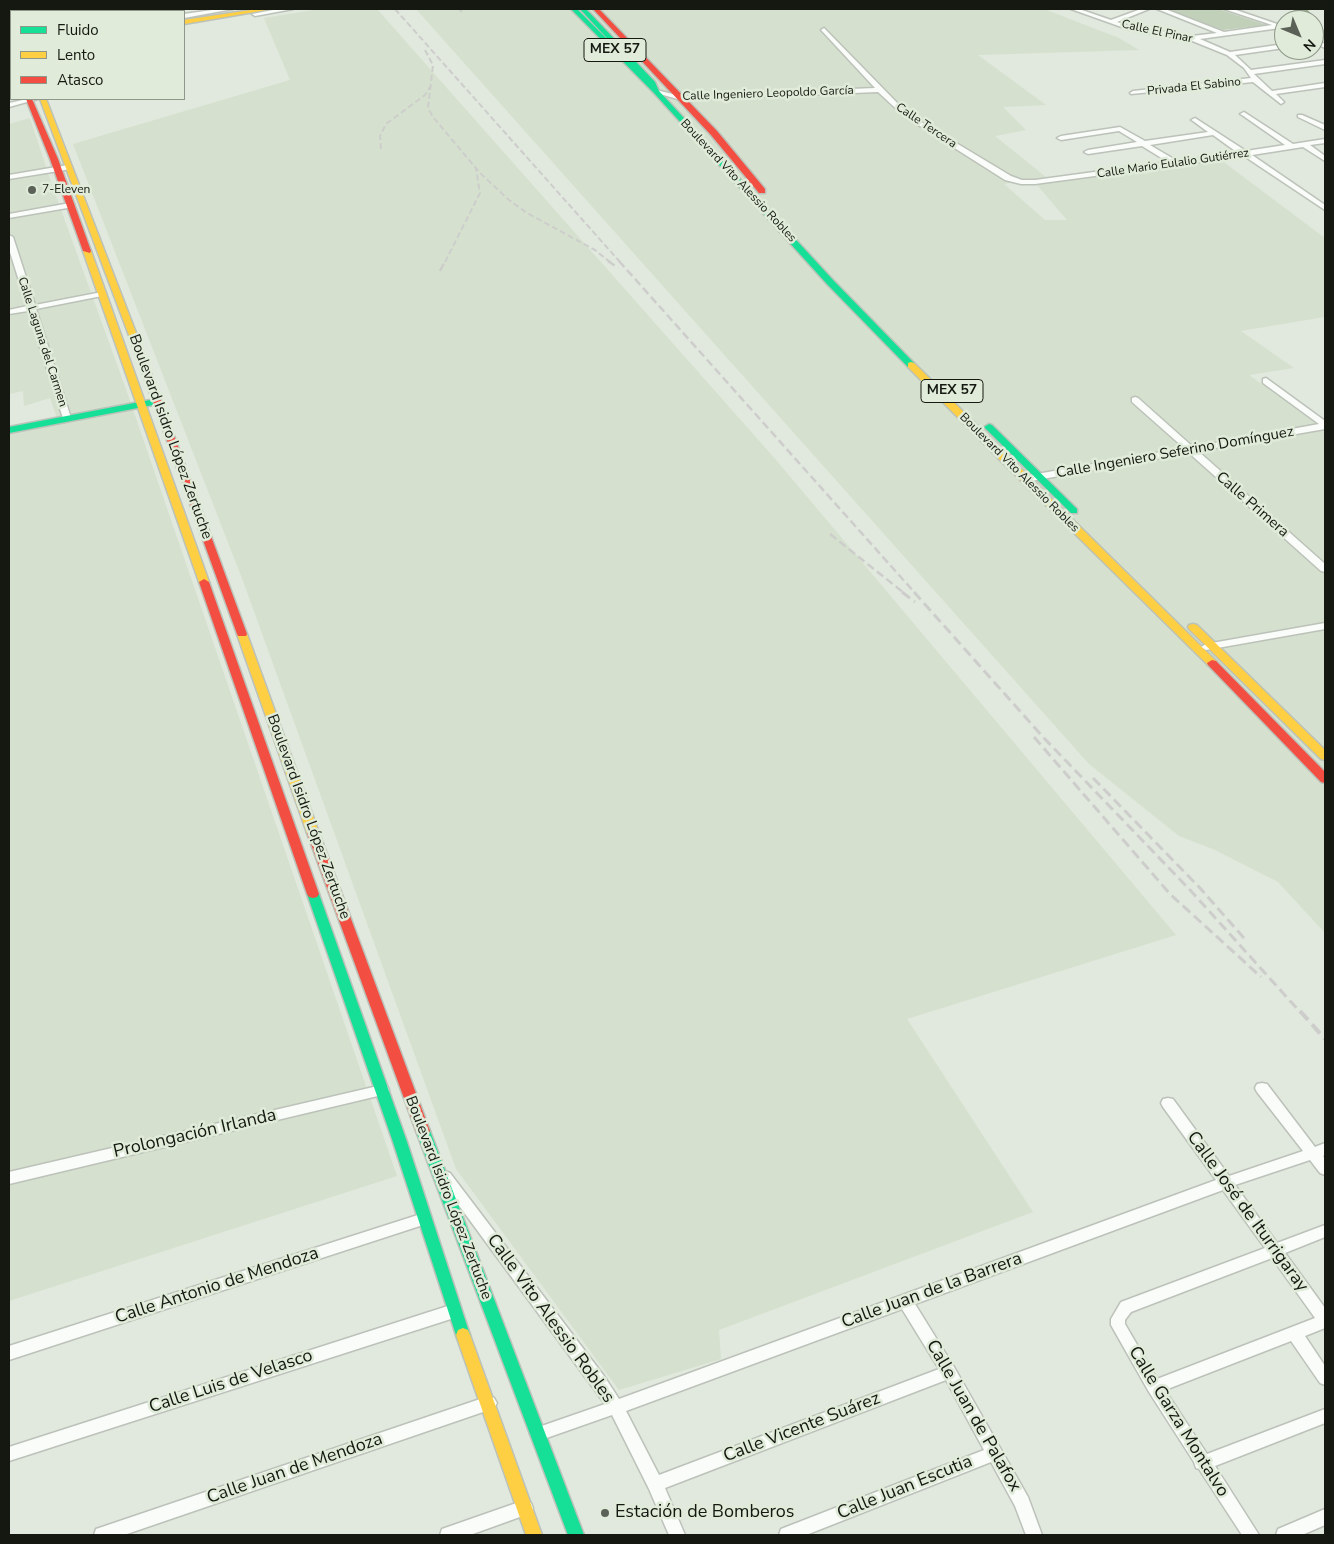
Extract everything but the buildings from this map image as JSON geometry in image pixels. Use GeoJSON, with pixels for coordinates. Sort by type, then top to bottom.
{"type":"FeatureCollection","features":[{"type":"Feature","properties":{"kind":"main road"},"geometry":{"type":"LineString","coordinates":[[185,20],[250,9]]}},
{"type":"Feature","properties":{"kind":"main road"},"geometry":{"type":"LineString","coordinates":[[185,20],[269,9]]}},
{"type":"Feature","properties":{"kind":"main road","name":"Boulevard Vito Alessio Robles"},"geometry":{"type":"LineString","coordinates":[[574,9],[654,88],[830,282],[1024,479],[1198,649],[1325,778]]}},
{"type":"Feature","properties":{"kind":"main road"},"geometry":{"type":"LineString","coordinates":[[583,9],[654,88]]}},
{"type":"Feature","properties":{"kind":"main road"},"geometry":{"type":"LineString","coordinates":[[590,9],[643,66],[652,78],[654,88]]}},
{"type":"Feature","properties":{"kind":"main road","name":"Boulevard Vito Alessio Robles"},"geometry":{"type":"LineString","coordinates":[[596,9],[682,98],[801,235],[893,334],[1081,518]]}},
{"type":"Feature","properties":{"kind":"main road","name":"Boulevard Isidro López Zertuche"},"geometry":{"type":"LineString","coordinates":[[31,100],[62,168],[85,228],[156,397],[346,920],[376,1009],[576,1535]]}},
{"type":"Feature","properties":{"kind":"main road","name":"Boulevard Isidro López Zertuche"},"geometry":{"type":"LineString","coordinates":[[43,100],[70,205],[85,228],[102,294],[382,1090],[454,1311],[534,1535]]}},
{"type":"Feature","properties":{"kind":"main road"},"geometry":{"type":"LineString","coordinates":[[789,237],[801,235]]}},
{"type":"Feature","properties":{"kind":"main road"},"geometry":{"type":"LineString","coordinates":[[9,424],[156,397]]}},
{"type":"Feature","properties":{"kind":"main road"},"geometry":{"type":"LineString","coordinates":[[9,430],[66,415]]}},
{"type":"Feature","properties":{"kind":"main road"},"geometry":{"type":"LineString","coordinates":[[1163,615],[1180,615],[1325,756]]}},
{"type":"Feature","properties":{"kind":"main road"},"geometry":{"type":"LineString","coordinates":[[240,684],[258,679]]}},
{"type":"Feature","properties":{"kind":"main road"},"geometry":{"type":"LineString","coordinates":[[276,787],[296,782]]}},
{"type":"Feature","properties":{"kind":"main road"},"geometry":{"type":"LineString","coordinates":[[324,924],[346,920]]}},
{"type":"Feature","properties":{"kind":"street"},"geometry":{"type":"LineString","coordinates":[[185,20],[230,9]]}},
{"type":"Feature","properties":{"kind":"street"},"geometry":{"type":"LineString","coordinates":[[185,20],[290,9]]}},
{"type":"Feature","properties":{"kind":"street","name":"Calle El Pinar"},"geometry":{"type":"LineString","coordinates":[[1074,9],[1132,28],[1192,38],[1229,54],[1281,102]]}},
{"type":"Feature","properties":{"kind":"street"},"geometry":{"type":"LineString","coordinates":[[1110,22],[1146,9]]}},
{"type":"Feature","properties":{"kind":"street"},"geometry":{"type":"LineString","coordinates":[[1160,9],[1223,33]]}},
{"type":"Feature","properties":{"kind":"street"},"geometry":{"type":"LineString","coordinates":[[1227,9],[1274,24]]}},
{"type":"Feature","properties":{"kind":"street"},"geometry":{"type":"LineString","coordinates":[[1192,38],[1274,28]]}},
{"type":"Feature","properties":{"kind":"street","name":"Calle Tercera"},"geometry":{"type":"LineString","coordinates":[[824,30],[906,115],[1008,178],[1021,182]]}},
{"type":"Feature","properties":{"kind":"street"},"geometry":{"type":"LineString","coordinates":[[1229,54],[1274,47]]}},
{"type":"Feature","properties":{"kind":"street"},"geometry":{"type":"LineString","coordinates":[[1250,72],[1325,62]]}},
{"type":"Feature","properties":{"kind":"street","name":"Privada El Sabino"},"geometry":{"type":"LineString","coordinates":[[1133,93],[1255,80]]}},
{"type":"Feature","properties":{"kind":"street"},"geometry":{"type":"LineString","coordinates":[[1270,93],[1325,85]]}},
{"type":"Feature","properties":{"kind":"street","name":"Calle Ingeniero Leopoldo García"},"geometry":{"type":"LineString","coordinates":[[654,88],[682,98],[880,90]]}},
{"type":"Feature","properties":{"kind":"street"},"geometry":{"type":"LineString","coordinates":[[9,105],[27,100]]}},
{"type":"Feature","properties":{"kind":"street"},"geometry":{"type":"LineString","coordinates":[[1244,114],[1293,147]]}},
{"type":"Feature","properties":{"kind":"street"},"geometry":{"type":"LineString","coordinates":[[1300,116],[1325,128]]}},
{"type":"Feature","properties":{"kind":"street"},"geometry":{"type":"LineString","coordinates":[[1195,120],[1325,208]]}},
{"type":"Feature","properties":{"kind":"street"},"geometry":{"type":"LineString","coordinates":[[1061,138],[1120,130],[1175,163]]}},
{"type":"Feature","properties":{"kind":"street"},"geometry":{"type":"LineString","coordinates":[[1088,152],[1214,133]]}},
{"type":"Feature","properties":{"kind":"street","name":"Calle Mario Eulalio Gutiérrez"},"geometry":{"type":"LineString","coordinates":[[1021,182],[1035,182],[1244,154],[1325,141]]}},
{"type":"Feature","properties":{"kind":"street"},"geometry":{"type":"LineString","coordinates":[[1305,145],[1325,159]]}},
{"type":"Feature","properties":{"kind":"street"},"geometry":{"type":"LineString","coordinates":[[9,177],[62,168]]}},
{"type":"Feature","properties":{"kind":"street"},"geometry":{"type":"LineString","coordinates":[[9,216],[70,205]]}},
{"type":"Feature","properties":{"kind":"street","name":"Calle Laguna del Carmen"},"geometry":{"type":"LineString","coordinates":[[9,237],[66,415]]}},
{"type":"Feature","properties":{"kind":"street"},"geometry":{"type":"LineString","coordinates":[[9,312],[102,294]]}},
{"type":"Feature","properties":{"kind":"street"},"geometry":{"type":"LineString","coordinates":[[1266,381],[1325,426]]}},
{"type":"Feature","properties":{"kind":"street","name":"Calle Primera"},"geometry":{"type":"LineString","coordinates":[[1135,400],[1325,569]]}},
{"type":"Feature","properties":{"kind":"street","name":"Calle Ingeniero Seferino Domínguez"},"geometry":{"type":"LineString","coordinates":[[1024,479],[1325,426]]}},
{"type":"Feature","properties":{"kind":"street"},"geometry":{"type":"LineString","coordinates":[[1198,649],[1325,626]]}},
{"type":"Feature","properties":{"kind":"street"},"geometry":{"type":"LineString","coordinates":[[1262,1088],[1320,1151],[1325,1169]]}},
{"type":"Feature","properties":{"kind":"street","name":"Prolongación Irlanda"},"geometry":{"type":"LineString","coordinates":[[9,1178],[382,1090]]}},
{"type":"Feature","properties":{"kind":"street","name":"Calle José de Iturrigaray"},"geometry":{"type":"LineString","coordinates":[[1168,1103],[1325,1321]]}},
{"type":"Feature","properties":{"kind":"street","name":"Calle Juan de la Barrera"},"geometry":{"type":"LineString","coordinates":[[538,1434],[1320,1151]]}},
{"type":"Feature","properties":{"kind":"street","name":"Calle Vito Alessio Robles"},"geometry":{"type":"LineString","coordinates":[[436,1165],[599,1381],[616,1407],[655,1484],[676,1535]]}},
{"type":"Feature","properties":{"kind":"street","name":"Calle Antonio de Mendoza"},"geometry":{"type":"LineString","coordinates":[[9,1354],[424,1219]]}},
{"type":"Feature","properties":{"kind":"street"},"geometry":{"type":"LineString","coordinates":[[1275,1252],[1325,1232]]}},
{"type":"Feature","properties":{"kind":"street","name":"Calle Garza Montalvo"},"geometry":{"type":"LineString","coordinates":[[1251,1535],[1202,1463],[1118,1325],[1121,1313],[1126,1307],[1275,1252]]}},
{"type":"Feature","properties":{"kind":"street","name":"Calle Juan de Palafox"},"geometry":{"type":"LineString","coordinates":[[905,1301],[949,1372],[995,1453],[1022,1502],[1034,1535]]}},
{"type":"Feature","properties":{"kind":"street","name":"Calle Luis de Velasco"},"geometry":{"type":"LineString","coordinates":[[9,1454],[454,1311]]}},
{"type":"Feature","properties":{"kind":"street"},"geometry":{"type":"LineString","coordinates":[[1154,1387],[1325,1321]]}},
{"type":"Feature","properties":{"kind":"street"},"geometry":{"type":"LineString","coordinates":[[1295,1334],[1325,1378]]}},
{"type":"Feature","properties":{"kind":"street","name":"Calle Vicente Suárez"},"geometry":{"type":"LineString","coordinates":[[655,1484],[949,1372]]}},
{"type":"Feature","properties":{"kind":"street","name":"Calle Juan de Mendoza"},"geometry":{"type":"LineString","coordinates":[[102,1535],[488,1403]]}},
{"type":"Feature","properties":{"kind":"street"},"geometry":{"type":"LineString","coordinates":[[1202,1463],[1325,1416]]}},
{"type":"Feature","properties":{"kind":"street","name":"Calle Juan Escutia"},"geometry":{"type":"LineString","coordinates":[[787,1535],[995,1453]]}},
{"type":"Feature","properties":{"kind":"street"},"geometry":{"type":"LineString","coordinates":[[448,1535],[524,1508]]}},
{"type":"Feature","properties":{"kind":"street"},"geometry":{"type":"LineString","coordinates":[[1284,1535],[1325,1518]]}},
{"type":"Feature","properties":{"kind":"shaded area"},"geometry":{"type":"Polygon","coordinates":[[[21,9],[184,9],[175,10],[21,9]]]}},
{"type":"Feature","properties":{"kind":"shaded area"},"geometry":{"type":"Polygon","coordinates":[[[320,9],[377,9],[777,461],[1176,935],[907,1019],[1033,1212],[719,1330],[721,1359],[619,1390],[456,1169],[243,581],[73,144],[290,80],[264,18],[320,9]]]}},
{"type":"Feature","properties":{"kind":"shaded area"},"geometry":{"type":"Polygon","coordinates":[[[416,9],[1044,9],[1119,38],[1139,50],[978,55],[1046,105],[1003,107],[1026,130],[995,136],[1046,177],[1004,184],[1045,220],[1067,220],[1037,185],[1221,160],[1325,238],[1325,317],[1241,331],[1294,368],[1249,375],[1325,430],[1325,933],[1278,882],[1215,850],[1179,836],[1089,764],[416,9]]]}},
{"type":"Feature","properties":{"kind":"shaded area"},"geometry":{"type":"Polygon","coordinates":[[[1166,9],[1218,9],[1266,25],[1223,30],[1166,9]]]}},
{"type":"Feature","properties":{"kind":"shaded area"},"geometry":{"type":"Polygon","coordinates":[[[30,118],[51,182],[128,395],[397,1176],[9,1301],[9,434],[59,424],[50,398],[24,406],[23,391],[9,394],[9,124],[30,118]]]}},
{"type":"Feature","properties":{"kind":"waterway"},"geometry":{"type":"LineString","coordinates":[[1297,9],[1302,10]]}},
{"type":"Feature","properties":{"kind":"railway"},"geometry":{"type":"LineString","coordinates":[[395,9],[620,262]]}},
{"type":"Feature","properties":{"kind":"railway"},"geometry":{"type":"LineString","coordinates":[[459,9],[462,12]]}},
{"type":"Feature","properties":{"kind":"railway"},"geometry":{"type":"LineString","coordinates":[[425,50],[433,65],[428,108],[433,117],[480,173],[509,200],[527,213],[595,250],[610,262]]}},
{"type":"Feature","properties":{"kind":"railway"},"geometry":{"type":"LineString","coordinates":[[381,149],[380,136],[386,124],[425,95],[430,87]]}},
{"type":"Feature","properties":{"kind":"railway"},"geometry":{"type":"LineString","coordinates":[[445,262],[480,193],[476,169]]}},
{"type":"Feature","properties":{"kind":"railway"},"geometry":{"type":"LineString","coordinates":[[440,271],[445,261]]}},
{"type":"Feature","properties":{"kind":"railway"},"geometry":{"type":"LineString","coordinates":[[608,261],[618,268]]}},
{"type":"Feature","properties":{"kind":"railway"},"geometry":{"type":"LineString","coordinates":[[619,261],[915,593]]}},
{"type":"Feature","properties":{"kind":"railway"},"geometry":{"type":"LineString","coordinates":[[830,534],[904,593]]}},
{"type":"Feature","properties":{"kind":"railway"},"geometry":{"type":"LineString","coordinates":[[902,592],[915,602]]}},
{"type":"Feature","properties":{"kind":"railway"},"geometry":{"type":"LineString","coordinates":[[914,592],[1043,737],[1191,891],[1301,1013]]}},
{"type":"Feature","properties":{"kind":"railway"},"geometry":{"type":"LineString","coordinates":[[1034,737],[1170,894],[1261,977]]}},
{"type":"Feature","properties":{"kind":"railway"},"geometry":{"type":"LineString","coordinates":[[1093,778],[1200,888],[1244,938]]}},
{"type":"Feature","properties":{"kind":"railway"},"geometry":{"type":"LineString","coordinates":[[1300,1011],[1325,1039]]}},
{"type":"Feature","properties":{"kind":"traffic: fast"},"geometry":{"type":"LineString","coordinates":[[574,9],[656,92],[830,282],[911,365]]}},
{"type":"Feature","properties":{"kind":"traffic: fast"},"geometry":{"type":"LineString","coordinates":[[583,9],[653,83],[656,92]]}},
{"type":"Feature","properties":{"kind":"traffic: fast"},"geometry":{"type":"LineString","coordinates":[[9,430],[150,403]]}},
{"type":"Feature","properties":{"kind":"traffic: fast"},"geometry":{"type":"LineString","coordinates":[[989,427],[1074,511]]}},
{"type":"Feature","properties":{"kind":"traffic: fast"},"geometry":{"type":"LineString","coordinates":[[313,894],[400,1142],[463,1335]]}},
{"type":"Feature","properties":{"kind":"traffic: fast"},"geometry":{"type":"LineString","coordinates":[[423,1131],[576,1535]]}},
{"type":"Feature","properties":{"kind":"traffic: slow"},"geometry":{"type":"LineString","coordinates":[[185,22],[269,9]]}},
{"type":"Feature","properties":{"kind":"traffic: slow"},"geometry":{"type":"LineString","coordinates":[[43,100],[134,338]]}},
{"type":"Feature","properties":{"kind":"traffic: slow"},"geometry":{"type":"LineString","coordinates":[[87,251],[204,582]]}},
{"type":"Feature","properties":{"kind":"traffic: slow"},"geometry":{"type":"LineString","coordinates":[[911,365],[1212,663]]}},
{"type":"Feature","properties":{"kind":"traffic: slow"},"geometry":{"type":"LineString","coordinates":[[1193,627],[1325,756]]}},
{"type":"Feature","properties":{"kind":"traffic: slow"},"geometry":{"type":"LineString","coordinates":[[242,634],[313,833]]}},
{"type":"Feature","properties":{"kind":"traffic: slow"},"geometry":{"type":"LineString","coordinates":[[463,1335],[534,1535]]}},
{"type":"Feature","properties":{"kind":"traffic: jam"},"geometry":{"type":"LineString","coordinates":[[596,9],[714,133],[762,191]]}},
{"type":"Feature","properties":{"kind":"traffic: jam"},"geometry":{"type":"LineString","coordinates":[[29,100],[54,159],[87,251]]}},
{"type":"Feature","properties":{"kind":"traffic: jam"},"geometry":{"type":"LineString","coordinates":[[134,338],[242,634]]}},
{"type":"Feature","properties":{"kind":"traffic: jam"},"geometry":{"type":"LineString","coordinates":[[204,582],[313,894]]}},
{"type":"Feature","properties":{"kind":"traffic: jam"},"geometry":{"type":"LineString","coordinates":[[1212,663],[1325,779]]}},
{"type":"Feature","properties":{"kind":"traffic: jam"},"geometry":{"type":"LineString","coordinates":[[313,833],[423,1131]]}},
{"type":"Feature","properties":{"kind":"place","name":"7-Eleven"},"geometry":{"type":"Point","coordinates":[32,190]}},
{"type":"Feature","properties":{"kind":"place","name":"Estación de Bomberos"},"geometry":{"type":"Point","coordinates":[605,1513]}}]}
